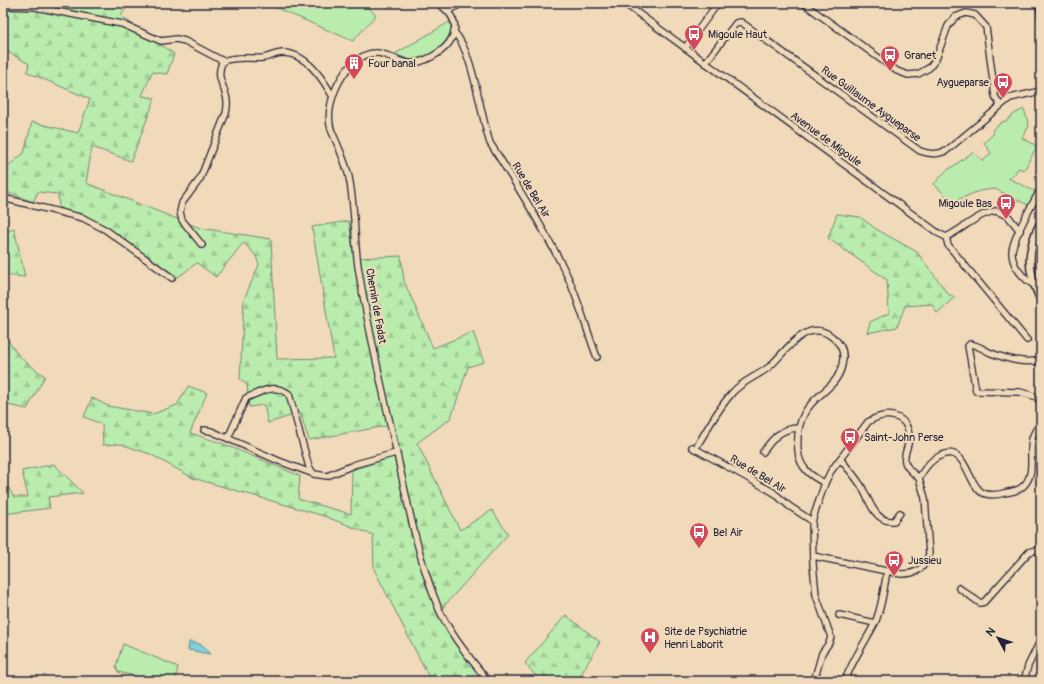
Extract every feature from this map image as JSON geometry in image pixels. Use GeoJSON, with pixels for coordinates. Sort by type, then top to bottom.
{"type":"FeatureCollection","features":[{"type":"Feature","properties":{"kind":"street"},"geometry":{"type":"LineString","coordinates":[[437,3],[448,12],[454,20],[454,32]]}},
{"type":"Feature","properties":{"kind":"street"},"geometry":{"type":"LineString","coordinates":[[448,12],[462,3]]}},
{"type":"Feature","properties":{"kind":"street","name":"Avenue de Migoule"},"geometry":{"type":"LineString","coordinates":[[624,3],[946,237]]}},
{"type":"Feature","properties":{"kind":"street"},"geometry":{"type":"LineString","coordinates":[[685,48],[718,3]]}},
{"type":"Feature","properties":{"kind":"street"},"geometry":{"type":"LineString","coordinates":[[803,3],[897,71],[908,75],[918,74],[929,68],[936,59],[948,26],[955,17],[966,13],[975,15],[986,27],[995,96],[1000,105]]}},
{"type":"Feature","properties":{"kind":"street"},"geometry":{"type":"LineString","coordinates":[[1039,3],[1041,17]]}},
{"type":"Feature","properties":{"kind":"street"},"geometry":{"type":"LineString","coordinates":[[3,6],[35,7],[122,24],[161,42],[176,39],[185,41],[223,62]]}},
{"type":"Feature","properties":{"kind":"street","name":"Rue Guillaume Aygueparse"},"geometry":{"type":"LineString","coordinates":[[705,63],[736,23],[741,22],[920,151],[928,154],[938,154],[946,151],[1000,105],[1015,97],[1041,91]]}},
{"type":"Feature","properties":{"kind":"street","name":"Chemin de Fadat"},"geometry":{"type":"LineString","coordinates":[[454,32],[446,48],[434,56],[413,64],[376,52],[362,56],[345,74],[332,95],[329,112],[329,126],[348,175],[358,266],[378,374],[413,528],[438,607],[451,632],[488,681]]}},
{"type":"Feature","properties":{"kind":"street","name":"Rue de Bel Air"},"geometry":{"type":"LineString","coordinates":[[454,32],[460,37],[467,52],[484,126],[490,143],[548,238],[566,273],[580,305],[597,357]]}},
{"type":"Feature","properties":{"kind":"street"},"geometry":{"type":"LineString","coordinates":[[202,245],[182,220],[180,212],[182,203],[200,179],[226,113],[229,102],[219,77],[219,69],[223,62],[234,57],[264,58],[282,53],[293,54],[315,70],[332,95]]}},
{"type":"Feature","properties":{"kind":"street"},"geometry":{"type":"LineString","coordinates":[[1036,286],[1029,283],[1013,260],[1013,248],[1041,188]]}},
{"type":"Feature","properties":{"kind":"street"},"geometry":{"type":"LineString","coordinates":[[3,198],[83,218],[106,230],[172,278]]}},
{"type":"Feature","properties":{"kind":"street"},"geometry":{"type":"LineString","coordinates":[[1020,231],[1008,216],[996,210],[987,213],[946,237],[948,245],[1027,340]]}},
{"type":"Feature","properties":{"kind":"street"},"geometry":{"type":"LineString","coordinates":[[1041,222],[1030,250],[1030,262],[1041,300]]}},
{"type":"Feature","properties":{"kind":"street","name":"Rue de Bel Air"},"geometry":{"type":"LineString","coordinates":[[799,428],[804,413],[813,402],[834,384],[842,369],[844,356],[841,346],[827,333],[816,331],[795,340],[769,367],[753,376],[733,392],[694,448],[773,492],[789,506],[812,521]]}},
{"type":"Feature","properties":{"kind":"street"},"geometry":{"type":"LineString","coordinates":[[1041,360],[1032,362],[1015,360],[991,353],[974,344],[970,344],[968,346],[976,391],[1028,394],[1037,397],[1041,404]]}},
{"type":"Feature","properties":{"kind":"street"},"geometry":{"type":"LineString","coordinates":[[228,438],[246,398],[274,388],[282,389],[289,394],[309,467],[314,474]]}},
{"type":"Feature","properties":{"kind":"street"},"geometry":{"type":"LineString","coordinates":[[813,556],[887,571],[913,574],[926,563],[929,554],[925,498],[919,478],[910,470],[905,462],[909,438],[907,428],[901,420],[893,415],[876,416],[868,422],[840,459],[825,483],[812,521],[813,556],[816,595],[831,637],[822,653],[814,681]]}},
{"type":"Feature","properties":{"kind":"street"},"geometry":{"type":"LineString","coordinates":[[919,478],[935,457],[949,453],[957,457],[964,464],[975,486],[982,493],[994,495],[1022,488],[1030,478],[1031,438],[1035,430],[1041,424]]}},
{"type":"Feature","properties":{"kind":"street"},"geometry":{"type":"LineString","coordinates":[[763,452],[777,434],[785,429],[799,428],[797,443],[802,465],[809,474],[825,483]]}},
{"type":"Feature","properties":{"kind":"street"},"geometry":{"type":"LineString","coordinates":[[204,430],[211,430],[293,467],[314,474],[327,476],[356,464],[396,453]]}},
{"type":"Feature","properties":{"kind":"street"},"geometry":{"type":"LineString","coordinates":[[840,459],[861,485],[870,506],[877,515],[888,521],[894,521],[900,513]]}},
{"type":"Feature","properties":{"kind":"street"},"geometry":{"type":"LineString","coordinates":[[959,588],[980,603],[984,602],[1029,552],[1041,549]]}},
{"type":"Feature","properties":{"kind":"street"},"geometry":{"type":"LineString","coordinates":[[845,681],[854,657],[875,623],[887,571]]}},
{"type":"Feature","properties":{"kind":"street"},"geometry":{"type":"LineString","coordinates":[[839,614],[875,623]]}},
{"type":"Feature","properties":{"kind":"street"},"geometry":{"type":"LineString","coordinates":[[1024,681],[1028,666],[1041,639]]}},
{"type":"Feature","properties":{"kind":"green space"},"geometry":{"type":"Polygon","coordinates":[[[73,3],[129,3],[121,16],[174,54],[167,74],[152,72],[142,96],[155,98],[131,161],[92,147],[86,183],[200,228],[271,239],[277,359],[334,358],[312,227],[349,221],[354,258],[401,256],[404,281],[433,348],[473,332],[484,362],[468,367],[451,418],[417,443],[460,530],[492,510],[508,534],[438,613],[483,681],[431,681],[374,569],[373,535],[324,516],[193,478],[150,454],[121,444],[103,445],[102,424],[84,417],[92,398],[108,406],[153,414],[177,405],[188,386],[207,393],[190,433],[221,443],[300,476],[298,499],[351,514],[352,470],[399,455],[391,425],[309,440],[300,413],[268,423],[264,405],[249,407],[247,385],[240,379],[244,299],[259,265],[256,256],[243,243],[216,277],[197,263],[178,277],[104,226],[59,207],[58,194],[38,192],[33,202],[9,193],[3,188],[3,170],[24,153],[32,122],[78,133],[90,99],[27,72],[29,64],[3,49],[3,8],[70,7],[73,3]]]}},
{"type":"Feature","properties":{"kind":"green space"},"geometry":{"type":"Polygon","coordinates":[[[265,3],[363,3],[376,15],[353,41],[265,3]]]}},
{"type":"Feature","properties":{"kind":"green space"},"geometry":{"type":"Polygon","coordinates":[[[451,21],[449,36],[440,47],[434,51],[413,61],[395,54],[451,21]]]}},
{"type":"Feature","properties":{"kind":"green space"},"geometry":{"type":"Polygon","coordinates":[[[1024,109],[1029,126],[1022,138],[1037,146],[1024,170],[1018,168],[1015,174],[1008,178],[1036,192],[1030,206],[995,189],[979,191],[952,202],[934,184],[945,172],[973,152],[983,161],[991,153],[984,143],[994,133],[992,130],[1003,121],[1005,122],[1014,114],[1024,109]]]}},
{"type":"Feature","properties":{"kind":"green space"},"geometry":{"type":"Polygon","coordinates":[[[837,214],[860,217],[876,229],[917,252],[948,294],[955,297],[937,313],[932,304],[905,306],[897,327],[867,333],[870,322],[889,313],[887,280],[828,238],[837,214]]]}},
{"type":"Feature","properties":{"kind":"green space"},"geometry":{"type":"Polygon","coordinates":[[[14,228],[25,277],[3,275],[3,234],[14,228]]]}},
{"type":"Feature","properties":{"kind":"green space"},"geometry":{"type":"Polygon","coordinates":[[[3,330],[11,345],[20,357],[45,376],[27,409],[3,404],[3,330]]]}},
{"type":"Feature","properties":{"kind":"green space"},"geometry":{"type":"Polygon","coordinates":[[[54,464],[83,493],[48,497],[50,508],[3,514],[3,479],[14,497],[28,497],[22,471],[54,464]]]}},
{"type":"Feature","properties":{"kind":"green space"},"geometry":{"type":"Polygon","coordinates":[[[566,615],[600,642],[577,681],[540,681],[525,663],[566,615]]]}},
{"type":"Feature","properties":{"kind":"green space"},"geometry":{"type":"Polygon","coordinates":[[[123,644],[178,667],[175,681],[156,681],[118,672],[116,666],[123,644]]]}},
{"type":"Feature","properties":{"kind":"water"},"geometry":{"type":"Polygon","coordinates":[[[189,642],[201,645],[209,651],[210,654],[188,650],[189,642]]]}},
{"type":"Feature","properties":{"kind":"place","name":"Migoule Haut"},"geometry":{"type":"Point","coordinates":[694,51]}},
{"type":"Feature","properties":{"kind":"place","name":"Granet"},"geometry":{"type":"Point","coordinates":[890,72]}},
{"type":"Feature","properties":{"kind":"place","name":"Four banal"},"geometry":{"type":"Point","coordinates":[354,80]}},
{"type":"Feature","properties":{"kind":"place","name":"Aygueparse"},"geometry":{"type":"Point","coordinates":[1003,99]}},
{"type":"Feature","properties":{"kind":"place","name":"Migoule Bas"},"geometry":{"type":"Point","coordinates":[1006,220]}},
{"type":"Feature","properties":{"kind":"place","name":"Saint-John Perse"},"geometry":{"type":"Point","coordinates":[850,454]}},
{"type":"Feature","properties":{"kind":"place","name":"Bel Air"},"geometry":{"type":"Point","coordinates":[699,549]}},
{"type":"Feature","properties":{"kind":"place","name":"Jussieu"},"geometry":{"type":"Point","coordinates":[894,577]}},
{"type":"Feature","properties":{"kind":"place","name":"Site de Psychiatrie Henri Laborit"},"geometry":{"type":"Point","coordinates":[650,654]}}]}
